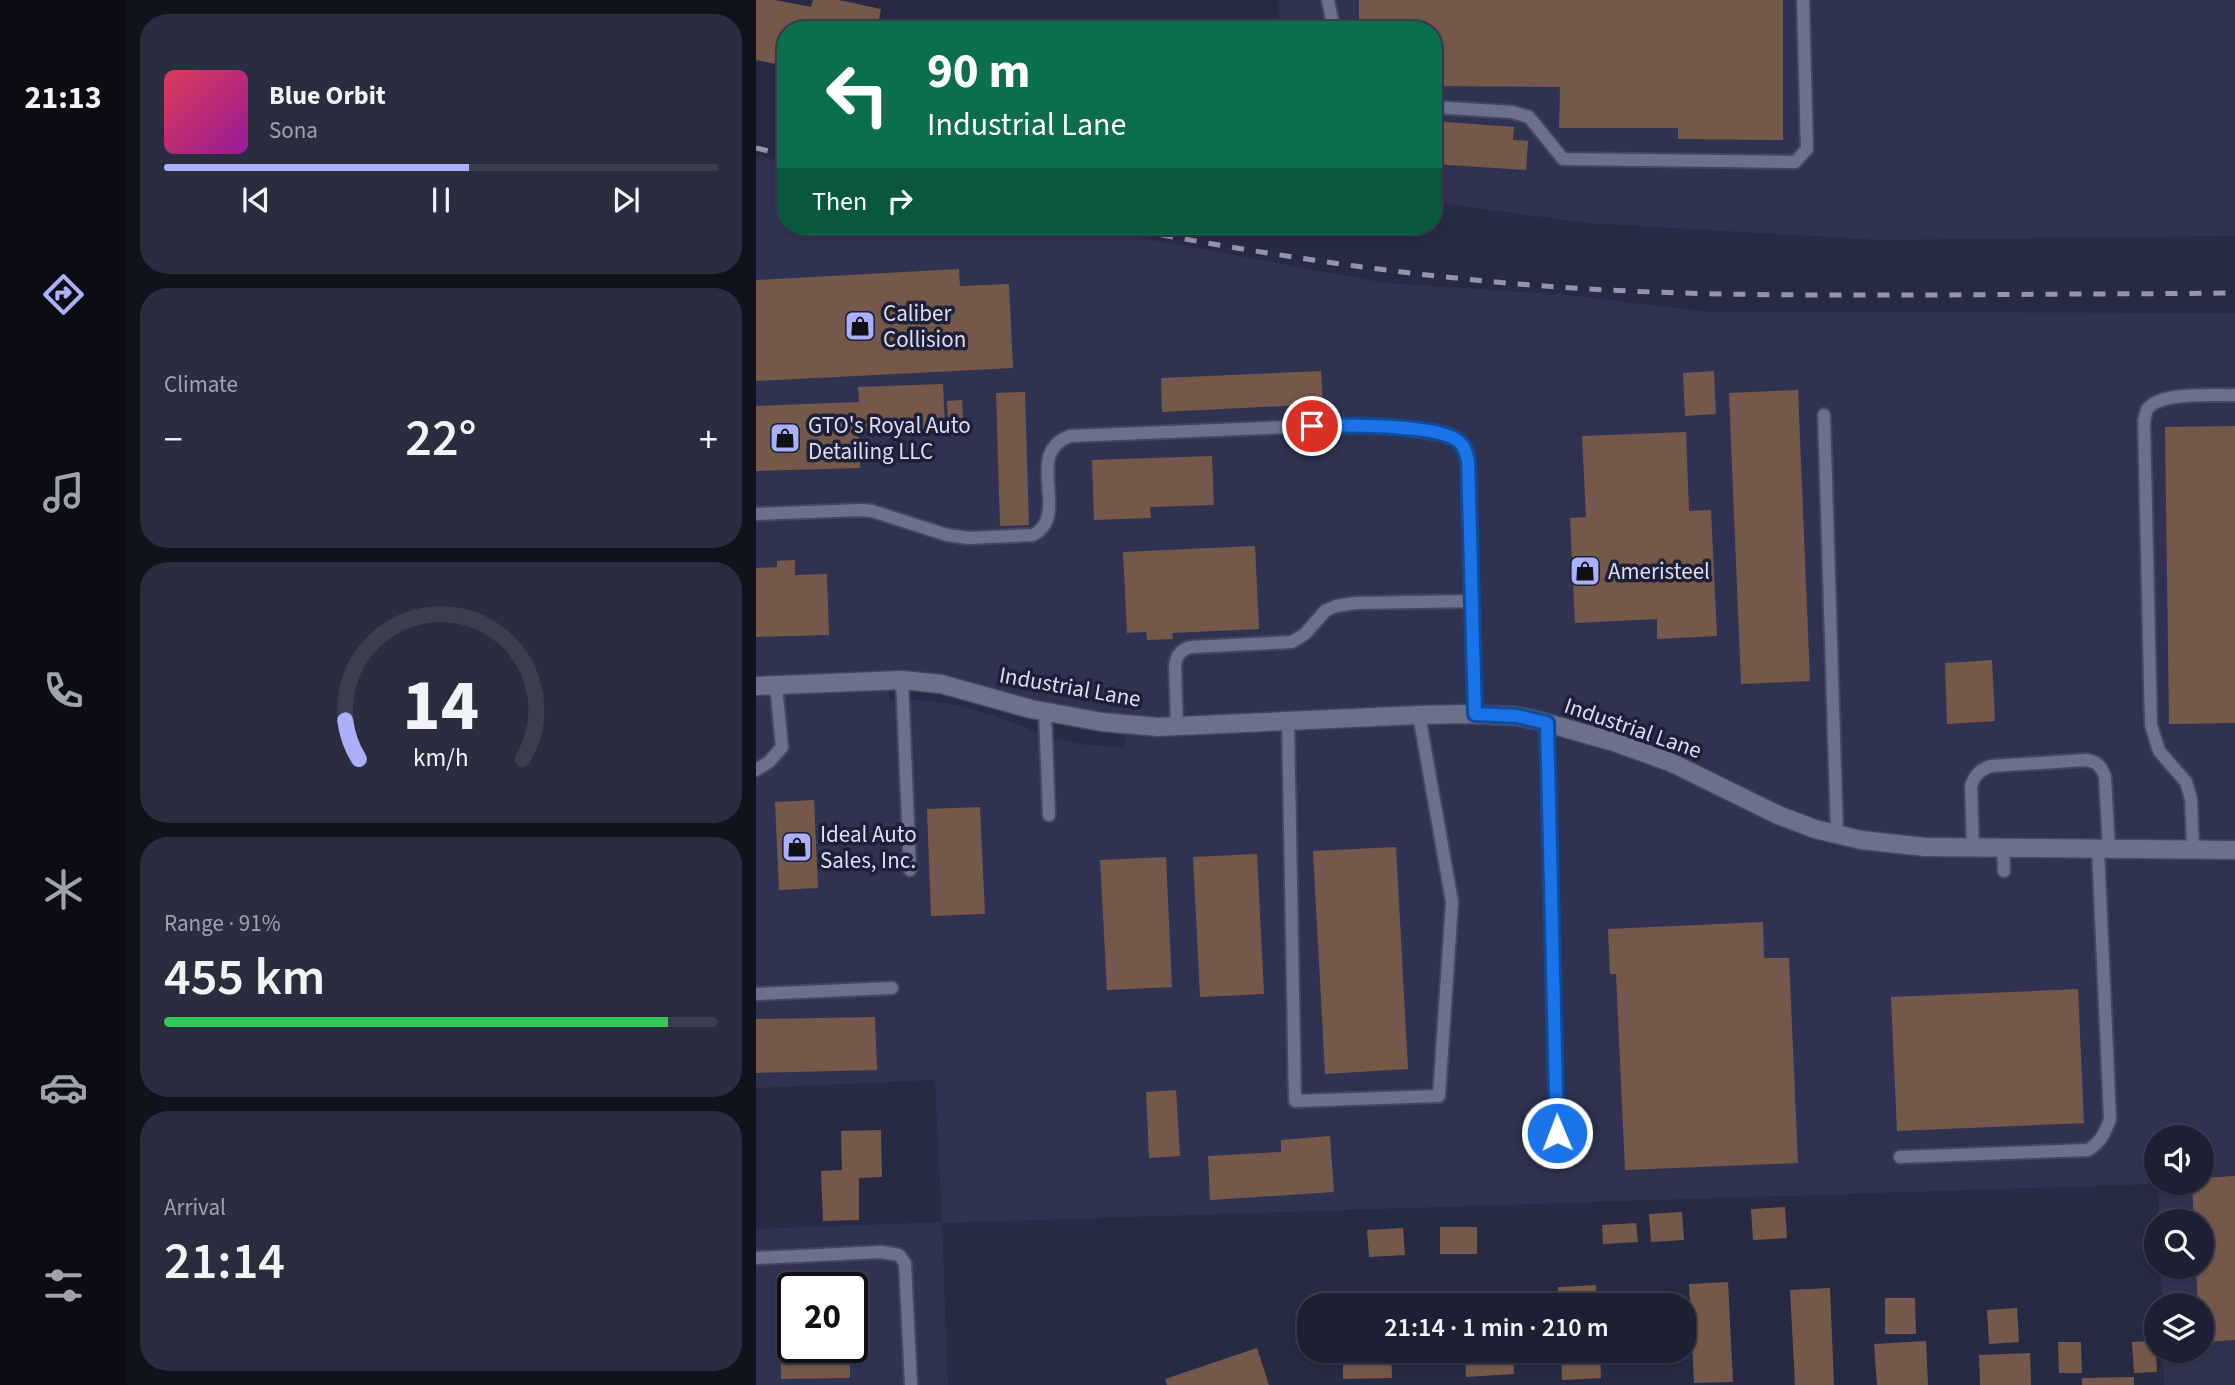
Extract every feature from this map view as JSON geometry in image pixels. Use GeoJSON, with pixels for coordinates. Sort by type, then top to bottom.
{"type":"FeatureCollection","features":[{"type":"Feature","properties":{"kind":"street","name":"Industrial Lane"},"geometry":{"type":"LineString","coordinates":[[756,686],[902,680],[942,684],[1045,711],[1102,722],[1158,727],[1419,715],[1517,716],[1614,742],[1670,762],[1778,815],[1815,829],[1861,840],[1925,847],[2235,850]]}},
{"type":"Feature","properties":{"kind":"lane"},"geometry":{"type":"LineString","coordinates":[[1328,0],[1332,21]]}},
{"type":"Feature","properties":{"kind":"lane"},"geometry":{"type":"LineString","coordinates":[[1442,108],[1512,112],[1528,117],[1563,159],[1796,162],[1807,149],[1803,0]]}},
{"type":"Feature","properties":{"kind":"lane"},"geometry":{"type":"LineString","coordinates":[[2193,849],[2191,799],[2186,782],[2159,751],[2151,725],[2144,421],[2147,410],[2156,401],[2170,397],[2235,395]]}},
{"type":"Feature","properties":{"kind":"lane"},"geometry":{"type":"LineString","coordinates":[[1825,415],[1837,834]]}},
{"type":"Feature","properties":{"kind":"lane"},"geometry":{"type":"LineString","coordinates":[[756,514],[861,510],[872,511],[947,535],[969,538],[1033,535],[1042,530],[1048,517],[1050,449],[1058,440],[1070,436],[1339,425],[1401,428],[1447,435],[1458,440],[1465,448],[1468,460],[1475,714]]}},
{"type":"Feature","properties":{"kind":"lane"},"geometry":{"type":"LineString","coordinates":[[1177,726],[1175,664],[1182,649],[1292,642],[1305,634],[1325,611],[1336,606],[1356,603],[1472,601]]}},
{"type":"Feature","properties":{"kind":"lane"},"geometry":{"type":"LineString","coordinates":[[902,680],[911,870]]}},
{"type":"Feature","properties":{"kind":"lane"},"geometry":{"type":"LineString","coordinates":[[756,770],[769,762],[782,747],[776,686]]}},
{"type":"Feature","properties":{"kind":"lane"},"geometry":{"type":"LineString","coordinates":[[1045,711],[1049,815]]}},
{"type":"Feature","properties":{"kind":"lane"},"geometry":{"type":"LineString","coordinates":[[1287,720],[1294,1101],[1439,1096],[1452,902],[1419,715]]}},
{"type":"Feature","properties":{"kind":"lane"},"geometry":{"type":"LineString","coordinates":[[1547,723],[1557,1133]]}},
{"type":"Feature","properties":{"kind":"lane"},"geometry":{"type":"LineString","coordinates":[[1900,1157],[2088,1150],[2097,1144],[2105,1133],[2110,1119],[2105,777],[2102,767],[2086,760],[1991,766],[1980,770],[1971,786],[1973,848]]}},
{"type":"Feature","properties":{"kind":"lane"},"geometry":{"type":"LineString","coordinates":[[2003,848],[2004,871]]}},
{"type":"Feature","properties":{"kind":"lane"},"geometry":{"type":"LineString","coordinates":[[756,994],[891,988]]}},
{"type":"Feature","properties":{"kind":"lane"},"geometry":{"type":"LineString","coordinates":[[756,1258],[881,1252],[899,1255],[905,1264],[911,1385]]}},
{"type":"Feature","properties":{"kind":"shaded area"},"geometry":{"type":"Polygon","coordinates":[[[1278,0],[2235,0],[2235,236],[1880,240],[1587,223],[1442,203],[1442,21],[1279,21],[1278,0]]]}},
{"type":"Feature","properties":{"kind":"shaded area"},"geometry":{"type":"Polygon","coordinates":[[[756,156],[777,160],[777,235],[1126,235],[1385,283],[1568,295],[1709,312],[2235,313],[2235,1385],[2164,1385],[2163,1363],[2214,1363],[2214,1293],[2162,1293],[2161,1279],[2214,1279],[2214,1209],[2159,1209],[2158,1195],[2214,1195],[2214,1125],[2144,1125],[2144,1184],[942,1223],[948,1385],[756,1385],[756,1229],[942,1222],[935,1080],[756,1088],[756,156]],[[888,676],[889,699],[959,706],[995,716],[1050,737],[1086,745],[1125,747],[1124,716],[1094,714],[888,676]]]}},
{"type":"Feature","properties":{"kind":"building"},"geometry":{"type":"Polygon","coordinates":[[[756,0],[775,0],[811,7],[813,0],[839,0],[881,9],[879,21],[777,21],[777,64],[756,60],[756,0]]]}},
{"type":"Feature","properties":{"kind":"building"},"geometry":{"type":"Polygon","coordinates":[[[1359,0],[1783,0],[1783,140],[1678,139],[1678,128],[1559,128],[1560,87],[1442,86],[1442,21],[1359,21],[1359,0]]]}},
{"type":"Feature","properties":{"kind":"building"},"geometry":{"type":"Polygon","coordinates":[[[1442,122],[1514,127],[1513,140],[1528,141],[1526,170],[1442,165],[1442,122]]]}},
{"type":"Feature","properties":{"kind":"building"},"geometry":{"type":"Polygon","coordinates":[[[959,269],[960,286],[1009,284],[1013,368],[756,381],[756,280],[959,269]]]}},
{"type":"Feature","properties":{"kind":"building"},"geometry":{"type":"Polygon","coordinates":[[[1321,371],[1323,404],[1162,412],[1161,378],[1321,371]]]}},
{"type":"Feature","properties":{"kind":"building"},"geometry":{"type":"Polygon","coordinates":[[[1714,371],[1716,414],[1685,416],[1683,373],[1714,371]]]}},
{"type":"Feature","properties":{"kind":"building"},"geometry":{"type":"Polygon","coordinates":[[[943,384],[945,429],[859,432],[860,468],[756,471],[756,406],[859,402],[858,387],[943,384]]]}},
{"type":"Feature","properties":{"kind":"building"},"geometry":{"type":"Polygon","coordinates":[[[1798,390],[1810,681],[1741,684],[1729,393],[1798,390]]]}},
{"type":"Feature","properties":{"kind":"building"},"geometry":{"type":"Polygon","coordinates":[[[1025,392],[1029,525],[1000,526],[996,393],[1025,392]]]}},
{"type":"Feature","properties":{"kind":"building"},"geometry":{"type":"Polygon","coordinates":[[[962,400],[964,435],[949,436],[947,401],[962,400]]]}},
{"type":"Feature","properties":{"kind":"building"},"geometry":{"type":"Polygon","coordinates":[[[2235,426],[2235,723],[2169,724],[2165,427],[2235,426]]]}},
{"type":"Feature","properties":{"kind":"building"},"geometry":{"type":"Polygon","coordinates":[[[1686,432],[1689,511],[1711,510],[1717,636],[1657,639],[1657,619],[1575,623],[1570,518],[1586,517],[1582,436],[1686,432]]]}},
{"type":"Feature","properties":{"kind":"building"},"geometry":{"type":"Polygon","coordinates":[[[1212,456],[1214,505],[1150,507],[1151,518],[1094,520],[1092,460],[1212,456]]]}},
{"type":"Feature","properties":{"kind":"building"},"geometry":{"type":"Polygon","coordinates":[[[1255,546],[1259,629],[1172,633],[1173,639],[1147,640],[1146,632],[1127,633],[1123,552],[1255,546]]]}},
{"type":"Feature","properties":{"kind":"building"},"geometry":{"type":"Polygon","coordinates":[[[795,560],[795,575],[827,574],[829,635],[756,637],[756,568],[777,567],[777,561],[795,560]]]}},
{"type":"Feature","properties":{"kind":"building"},"geometry":{"type":"Polygon","coordinates":[[[1992,660],[1995,721],[1947,724],[1945,663],[1992,660]]]}},
{"type":"Feature","properties":{"kind":"building"},"geometry":{"type":"Polygon","coordinates":[[[814,800],[818,888],[779,890],[775,802],[814,800]]]}},
{"type":"Feature","properties":{"kind":"building"},"geometry":{"type":"Polygon","coordinates":[[[980,807],[985,914],[931,916],[927,809],[980,807]]]}},
{"type":"Feature","properties":{"kind":"building"},"geometry":{"type":"Polygon","coordinates":[[[1396,847],[1408,1069],[1325,1074],[1313,851],[1396,847]]]}},
{"type":"Feature","properties":{"kind":"building"},"geometry":{"type":"Polygon","coordinates":[[[1257,854],[1264,994],[1200,997],[1193,857],[1257,854]]]}},
{"type":"Feature","properties":{"kind":"building"},"geometry":{"type":"Polygon","coordinates":[[[1166,857],[1172,987],[1107,990],[1100,860],[1166,857]]]}},
{"type":"Feature","properties":{"kind":"building"},"geometry":{"type":"Polygon","coordinates":[[[1763,922],[1764,958],[1789,958],[1798,1163],[1625,1170],[1616,974],[1610,974],[1608,929],[1763,922]]]}},
{"type":"Feature","properties":{"kind":"building"},"geometry":{"type":"Polygon","coordinates":[[[2078,989],[2084,1123],[1897,1131],[1891,997],[2078,989]]]}},
{"type":"Feature","properties":{"kind":"building"},"geometry":{"type":"Polygon","coordinates":[[[875,1017],[877,1070],[756,1073],[756,1019],[875,1017]]]}},
{"type":"Feature","properties":{"kind":"building"},"geometry":{"type":"Polygon","coordinates":[[[1176,1090],[1180,1156],[1149,1158],[1146,1092],[1176,1090]]]}},
{"type":"Feature","properties":{"kind":"building"},"geometry":{"type":"Polygon","coordinates":[[[881,1130],[882,1177],[859,1178],[859,1220],[823,1221],[821,1171],[842,1170],[841,1131],[881,1130]]]}},
{"type":"Feature","properties":{"kind":"building"},"geometry":{"type":"Polygon","coordinates":[[[1330,1136],[1334,1192],[1210,1200],[1208,1156],[1281,1152],[1281,1140],[1330,1136]]]}},
{"type":"Feature","properties":{"kind":"building"},"geometry":{"type":"Polygon","coordinates":[[[2235,1176],[2235,1340],[2214,1341],[2214,1293],[2197,1293],[2197,1279],[2214,1279],[2214,1209],[2193,1209],[2193,1195],[2214,1195],[2214,1177],[2235,1176]]]}},
{"type":"Feature","properties":{"kind":"building"},"geometry":{"type":"Polygon","coordinates":[[[1785,1207],[1787,1238],[1753,1240],[1751,1209],[1785,1207]]]}},
{"type":"Feature","properties":{"kind":"building"},"geometry":{"type":"Polygon","coordinates":[[[1682,1212],[1684,1240],[1651,1242],[1649,1214],[1682,1212]]]}},
{"type":"Feature","properties":{"kind":"building"},"geometry":{"type":"Polygon","coordinates":[[[1636,1223],[1638,1242],[1603,1244],[1602,1225],[1636,1223]]]}},
{"type":"Feature","properties":{"kind":"building"},"geometry":{"type":"Polygon","coordinates":[[[1440,1227],[1477,1227],[1477,1254],[1440,1254],[1440,1227]]]}},
{"type":"Feature","properties":{"kind":"building"},"geometry":{"type":"Polygon","coordinates":[[[1403,1228],[1405,1255],[1369,1257],[1367,1230],[1403,1228]]]}},
{"type":"Feature","properties":{"kind":"building"},"geometry":{"type":"Polygon","coordinates":[[[1728,1282],[1733,1382],[1694,1383],[1696,1293],[1689,1293],[1689,1284],[1728,1282]]]}},
{"type":"Feature","properties":{"kind":"building"},"geometry":{"type":"Polygon","coordinates":[[[1596,1285],[1596,1293],[1558,1293],[1558,1287],[1596,1285]]]}},
{"type":"Feature","properties":{"kind":"building"},"geometry":{"type":"Polygon","coordinates":[[[1830,1288],[1834,1385],[1795,1385],[1790,1290],[1830,1288]]]}},
{"type":"Feature","properties":{"kind":"building"},"geometry":{"type":"Polygon","coordinates":[[[1885,1298],[1915,1298],[1916,1334],[1885,1334],[1885,1298]]]}},
{"type":"Feature","properties":{"kind":"building"},"geometry":{"type":"Polygon","coordinates":[[[2017,1308],[2019,1342],[1989,1344],[1987,1310],[2017,1308]]]}},
{"type":"Feature","properties":{"kind":"building"},"geometry":{"type":"Polygon","coordinates":[[[1926,1341],[1928,1385],[1877,1385],[1874,1344],[1926,1341]]]}},
{"type":"Feature","properties":{"kind":"building"},"geometry":{"type":"Polygon","coordinates":[[[2144,1341],[2144,1363],[2156,1363],[2157,1372],[2134,1373],[2132,1342],[2144,1341]]]}},
{"type":"Feature","properties":{"kind":"building"},"geometry":{"type":"Polygon","coordinates":[[[2058,1342],[2081,1342],[2082,1373],[2059,1373],[2058,1342]]]}},
{"type":"Feature","properties":{"kind":"building"},"geometry":{"type":"Polygon","coordinates":[[[1257,1348],[1269,1385],[1167,1385],[1165,1379],[1257,1348]]]}},
{"type":"Feature","properties":{"kind":"building"},"geometry":{"type":"Polygon","coordinates":[[[2030,1353],[2031,1385],[1980,1385],[1979,1355],[2030,1353]]]}},
{"type":"Feature","properties":{"kind":"building"},"geometry":{"type":"Polygon","coordinates":[[[781,1363],[850,1363],[850,1378],[781,1379],[781,1363]]]}},
{"type":"Feature","properties":{"kind":"building"},"geometry":{"type":"Polygon","coordinates":[[[1343,1363],[1391,1363],[1392,1378],[1343,1379],[1343,1363]]]}},
{"type":"Feature","properties":{"kind":"building"},"geometry":{"type":"Polygon","coordinates":[[[1465,1363],[1514,1363],[1514,1374],[1466,1377],[1465,1363]]]}},
{"type":"Feature","properties":{"kind":"building"},"geometry":{"type":"Polygon","coordinates":[[[1561,1363],[1600,1363],[1601,1378],[1562,1380],[1561,1363]]]}},
{"type":"Feature","properties":{"kind":"building"},"geometry":{"type":"Polygon","coordinates":[[[2134,1377],[2134,1385],[2082,1385],[2082,1378],[2134,1377]]]}},
{"type":"Feature","properties":{"kind":"railway"},"geometry":{"type":"LineString","coordinates":[[756,148],[777,153]]}},
{"type":"Feature","properties":{"kind":"railway"},"geometry":{"type":"LineString","coordinates":[[1165,235],[1410,273],[1590,289],[1813,295],[2235,293]]}},
{"type":"Feature","properties":{"kind":"place","name":"Caliber Collision"},"geometry":{"type":"Point","coordinates":[860,326]}},
{"type":"Feature","properties":{"kind":"place","name":"GTO's Royal Auto Detailing LLC"},"geometry":{"type":"Point","coordinates":[785,438]}},
{"type":"Feature","properties":{"kind":"place","name":"Ameristeel"},"geometry":{"type":"Point","coordinates":[1585,571]}},
{"type":"Feature","properties":{"kind":"place","name":"Ideal Auto Sales, Inc."},"geometry":{"type":"Point","coordinates":[797,847]}},
{"type":"Feature","properties":{"kind":"route"},"geometry":{"type":"LineString","coordinates":[[1312,426],[1401,428],[1447,435],[1458,440],[1465,448],[1468,460],[1475,714],[1517,716],[1547,723],[1557,1133]]}}]}
